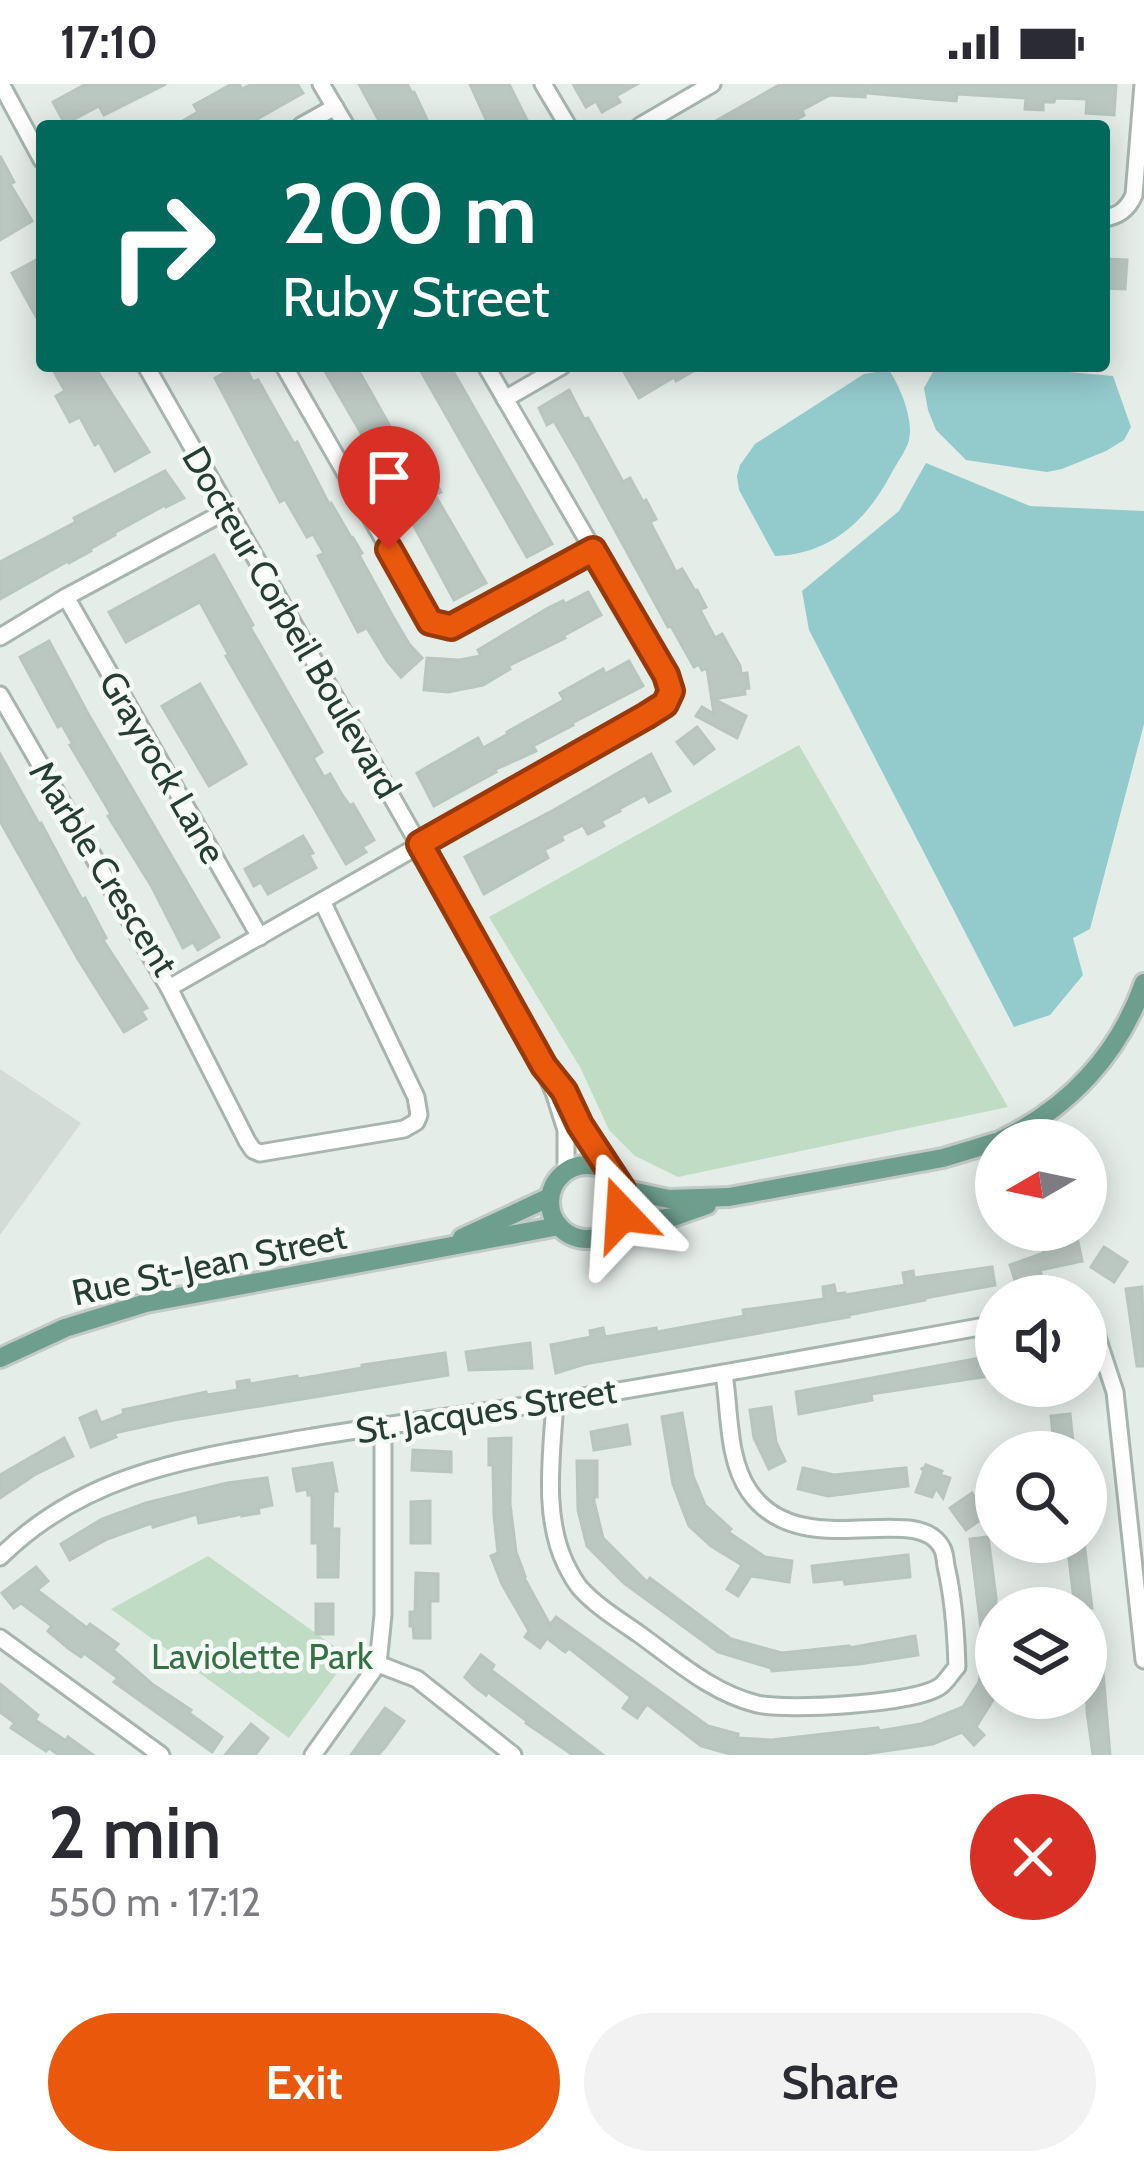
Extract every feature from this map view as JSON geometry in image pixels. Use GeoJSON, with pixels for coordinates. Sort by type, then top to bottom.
{"type":"FeatureCollection","features":[{"type":"Feature","properties":{"kind":"main road","name":"Rue St-Jean Street"},"geometry":{"type":"LineString","coordinates":[[1037,1119],[1086,1080],[1120,1035],[1144,983]]}},
{"type":"Feature","properties":{"kind":"main road","name":"Rue St-Jean Street"},"geometry":{"type":"LineString","coordinates":[[622,1189],[669,1199],[729,1197],[975,1149]]}},
{"type":"Feature","properties":{"kind":"main road"},"geometry":{"type":"LineString","coordinates":[[559,1226],[553,1217],[553,1187],[566,1171],[587,1164],[608,1171],[622,1189],[625,1202],[616,1226]]}},
{"type":"Feature","properties":{"kind":"main road","name":"Rue St-Jean Street"},"geometry":{"type":"LineString","coordinates":[[436,1251],[550,1197]]}},
{"type":"Feature","properties":{"kind":"main road","name":"Rue St-Jean Street"},"geometry":{"type":"LineString","coordinates":[[0,1358],[65,1328],[125,1308],[559,1226],[568,1235],[594,1239],[616,1226],[673,1217],[729,1197]]}},
{"type":"Feature","properties":{"kind":"street"},"geometry":{"type":"LineString","coordinates":[[1,84],[36,149]]}},
{"type":"Feature","properties":{"kind":"street"},"geometry":{"type":"LineString","coordinates":[[321,84],[343,120]]}},
{"type":"Feature","properties":{"kind":"street"},"geometry":{"type":"LineString","coordinates":[[543,84],[564,120]]}},
{"type":"Feature","properties":{"kind":"street"},"geometry":{"type":"LineString","coordinates":[[650,120],[712,84]]}},
{"type":"Feature","properties":{"kind":"street"},"geometry":{"type":"LineString","coordinates":[[1110,217],[1125,210],[1134,195],[1143,84]]}},
{"type":"Feature","properties":{"kind":"street"},"geometry":{"type":"LineString","coordinates":[[312,120],[335,107]]}},
{"type":"Feature","properties":{"kind":"street","name":"Docteur Corbeil Boulevard"},"geometry":{"type":"LineString","coordinates":[[149,372],[608,1171]]}},
{"type":"Feature","properties":{"kind":"street"},"geometry":{"type":"LineString","coordinates":[[287,372],[430,622],[451,627],[593,550],[489,372]]}},
{"type":"Feature","properties":{"kind":"street"},"geometry":{"type":"LineString","coordinates":[[505,399],[552,372]]}},
{"type":"Feature","properties":{"kind":"street"},"geometry":{"type":"LineString","coordinates":[[0,637],[228,510]]}},
{"type":"Feature","properties":{"kind":"street","name":"Marble Crescent"},"geometry":{"type":"LineString","coordinates":[[0,694],[169,988],[665,704],[671,691],[666,675],[593,550]]}},
{"type":"Feature","properties":{"kind":"street","name":"Grayrock Lane"},"geometry":{"type":"LineString","coordinates":[[66,597],[260,937]]}},
{"type":"Feature","properties":{"kind":"street"},"geometry":{"type":"LineString","coordinates":[[169,988],[254,1150],[269,1154],[411,1126],[419,1115],[416,1097],[322,901]]}},
{"type":"Feature","properties":{"kind":"street","name":"Docteur Corbeil Boulevard"},"geometry":{"type":"LineString","coordinates":[[544,1066],[566,1130],[566,1171]]}},
{"type":"Feature","properties":{"kind":"street","name":"St. Jacques Street"},"geometry":{"type":"LineString","coordinates":[[0,1557],[28,1529],[66,1504],[108,1484],[195,1457],[724,1374],[975,1328]]}},
{"type":"Feature","properties":{"kind":"street"},"geometry":{"type":"LineString","coordinates":[[1107,1367],[1115,1391],[1140,1577],[1144,1660]]}},
{"type":"Feature","properties":{"kind":"street"},"geometry":{"type":"LineString","coordinates":[[555,1401],[551,1493],[555,1531],[564,1562],[579,1587],[604,1609],[726,1694],[760,1705],[837,1705],[915,1697],[941,1686],[957,1667],[955,1603],[941,1546],[924,1531],[802,1528],[772,1513],[749,1491],[736,1462],[724,1374]]}},
{"type":"Feature","properties":{"kind":"street"},"geometry":{"type":"LineString","coordinates":[[313,1755],[378,1664],[383,1615],[383,1425]]}},
{"type":"Feature","properties":{"kind":"street"},"geometry":{"type":"LineString","coordinates":[[0,1638],[161,1755]]}},
{"type":"Feature","properties":{"kind":"street"},"geometry":{"type":"LineString","coordinates":[[378,1664],[417,1679],[513,1755]]}},
{"type":"Feature","properties":{"kind":"shaded area"},"geometry":{"type":"Polygon","coordinates":[[[0,1069],[81,1123],[0,1235],[0,1069]]]}},
{"type":"Feature","properties":{"kind":"green space"},"geometry":{"type":"Polygon","coordinates":[[[799,745],[1008,1107],[678,1177],[635,1156],[609,1130],[581,1069],[489,917],[799,745]]]}},
{"type":"Feature","properties":{"kind":"green space","name":"Laviolette Park"},"geometry":{"type":"Polygon","coordinates":[[[208,1556],[349,1657],[289,1738],[111,1609],[208,1556]]]}},
{"type":"Feature","properties":{"kind":"water"},"geometry":{"type":"Polygon","coordinates":[[[890,372],[910,423],[906,448],[881,491],[845,532],[813,549],[775,556],[739,490],[740,465],[755,444],[864,374],[890,372]]]}},
{"type":"Feature","properties":{"kind":"water"},"geometry":{"type":"Polygon","coordinates":[[[933,372],[1113,376],[1131,427],[1124,440],[1106,451],[1047,472],[966,460],[936,430],[924,388],[933,372]]]}},
{"type":"Feature","properties":{"kind":"water"},"geometry":{"type":"Polygon","coordinates":[[[926,463],[1030,506],[1144,511],[1144,724],[1090,929],[1073,938],[1083,975],[1050,1015],[1014,1027],[809,630],[802,591],[899,511],[926,463]]]}},
{"type":"Feature","properties":{"kind":"building"},"geometry":{"type":"Polygon","coordinates":[[[86,84],[166,84],[104,115],[99,106],[63,120],[53,102],[86,84]]]}},
{"type":"Feature","properties":{"kind":"building"},"geometry":{"type":"Polygon","coordinates":[[[232,84],[242,89],[252,84],[297,84],[303,93],[256,120],[184,120],[198,112],[194,105],[232,84]]]}},
{"type":"Feature","properties":{"kind":"building"},"geometry":{"type":"Polygon","coordinates":[[[359,84],[407,84],[427,120],[379,120],[359,84]]]}},
{"type":"Feature","properties":{"kind":"building"},"geometry":{"type":"Polygon","coordinates":[[[470,84],[509,84],[527,120],[486,120],[470,84]]]}},
{"type":"Feature","properties":{"kind":"building"},"geometry":{"type":"Polygon","coordinates":[[[573,84],[637,84],[616,96],[620,102],[602,112],[596,101],[586,107],[573,84]]]}},
{"type":"Feature","properties":{"kind":"building"},"geometry":{"type":"Polygon","coordinates":[[[781,84],[866,84],[865,97],[830,95],[802,110],[804,115],[795,120],[718,120],[781,84]]]}},
{"type":"Feature","properties":{"kind":"building"},"geometry":{"type":"Polygon","coordinates":[[[866,84],[1116,84],[1114,115],[1086,113],[1087,99],[1055,98],[1043,102],[1043,110],[1025,109],[1026,98],[957,94],[956,101],[932,99],[866,93],[866,84]]]}},
{"type":"Feature","properties":{"kind":"building"},"geometry":{"type":"Polygon","coordinates":[[[0,156],[32,221],[0,240],[0,156]]]}},
{"type":"Feature","properties":{"kind":"building"},"geometry":{"type":"Polygon","coordinates":[[[1110,259],[1127,260],[1125,289],[1110,288],[1110,259]]]}},
{"type":"Feature","properties":{"kind":"building"},"geometry":{"type":"Polygon","coordinates":[[[36,260],[36,316],[12,273],[36,260]]]}},
{"type":"Feature","properties":{"kind":"building"},"geometry":{"type":"Polygon","coordinates":[[[54,372],[98,372],[149,452],[115,471],[80,417],[70,422],[56,396],[65,391],[54,372]]]}},
{"type":"Feature","properties":{"kind":"building"},"geometry":{"type":"Polygon","coordinates":[[[248,372],[253,382],[258,380],[362,553],[392,615],[422,658],[401,677],[367,628],[358,632],[318,556],[324,553],[313,534],[307,537],[285,499],[280,502],[215,378],[248,372]]]}},
{"type":"Feature","properties":{"kind":"building"},"geometry":{"type":"Polygon","coordinates":[[[326,372],[359,372],[409,460],[419,455],[430,472],[441,492],[435,495],[486,583],[454,600],[406,511],[390,492],[381,475],[385,474],[326,372]]]}},
{"type":"Feature","properties":{"kind":"building"},"geometry":{"type":"Polygon","coordinates":[[[421,372],[453,372],[552,544],[527,557],[421,372]]]}},
{"type":"Feature","properties":{"kind":"building"},"geometry":{"type":"Polygon","coordinates":[[[624,372],[692,372],[676,381],[674,377],[639,398],[624,372]]]}},
{"type":"Feature","properties":{"kind":"building"},"geometry":{"type":"Polygon","coordinates":[[[569,390],[623,482],[630,478],[643,502],[646,500],[656,519],[650,522],[676,572],[682,569],[697,590],[706,607],[700,610],[715,638],[722,634],[741,674],[747,673],[745,694],[714,699],[746,716],[737,738],[696,716],[702,707],[714,714],[707,668],[694,667],[554,421],[547,425],[539,408],[569,390]]]}},
{"type":"Feature","properties":{"kind":"building"},"geometry":{"type":"Polygon","coordinates":[[[165,471],[184,498],[0,599],[0,562],[165,471]]]}},
{"type":"Feature","properties":{"kind":"building"},"geometry":{"type":"Polygon","coordinates":[[[214,555],[322,752],[313,758],[324,777],[330,774],[353,804],[374,840],[362,847],[366,852],[346,864],[200,602],[126,642],[109,612],[214,555]]]}},
{"type":"Feature","properties":{"kind":"building"},"geometry":{"type":"Polygon","coordinates":[[[588,592],[601,615],[565,638],[508,666],[483,685],[448,692],[424,690],[427,658],[481,656],[478,650],[548,608],[588,592]]]}},
{"type":"Feature","properties":{"kind":"building"},"geometry":{"type":"Polygon","coordinates":[[[49,641],[219,937],[198,950],[193,942],[183,948],[73,744],[62,725],[58,727],[20,657],[49,641]]]}},
{"type":"Feature","properties":{"kind":"building"},"geometry":{"type":"Polygon","coordinates":[[[629,661],[643,686],[434,806],[417,773],[478,738],[483,748],[564,700],[560,693],[603,669],[605,674],[629,661]]]}},
{"type":"Feature","properties":{"kind":"building"},"geometry":{"type":"Polygon","coordinates":[[[200,684],[246,764],[209,786],[162,706],[200,684]]]}},
{"type":"Feature","properties":{"kind":"building"},"geometry":{"type":"Polygon","coordinates":[[[697,727],[714,749],[694,764],[677,742],[697,727]]]}},
{"type":"Feature","properties":{"kind":"building"},"geometry":{"type":"Polygon","coordinates":[[[0,754],[82,900],[85,898],[103,940],[147,1008],[141,1011],[146,1019],[124,1032],[0,821],[0,754]]]}},
{"type":"Feature","properties":{"kind":"building"},"geometry":{"type":"Polygon","coordinates":[[[651,754],[670,791],[649,802],[645,795],[588,834],[583,825],[561,836],[563,840],[544,850],[548,858],[484,894],[465,857],[651,754]]]}},
{"type":"Feature","properties":{"kind":"building"},"geometry":{"type":"Polygon","coordinates":[[[303,836],[316,868],[268,894],[261,882],[254,886],[245,869],[303,836]]]}},
{"type":"Feature","properties":{"kind":"building"},"geometry":{"type":"Polygon","coordinates":[[[1107,1249],[1127,1262],[1114,1282],[1091,1267],[1107,1249]]]}},
{"type":"Feature","properties":{"kind":"building"},"geometry":{"type":"Polygon","coordinates":[[[1080,1251],[1082,1261],[1040,1270],[1038,1275],[1013,1275],[1010,1265],[1044,1253],[1080,1251]]]}},
{"type":"Feature","properties":{"kind":"building"},"geometry":{"type":"Polygon","coordinates":[[[992,1267],[993,1275],[975,1275],[975,1289],[925,1300],[556,1373],[551,1345],[591,1337],[590,1331],[603,1328],[605,1337],[656,1328],[657,1332],[744,1316],[743,1310],[824,1299],[823,1287],[834,1285],[836,1294],[845,1295],[905,1285],[903,1273],[913,1271],[914,1278],[992,1267]]]}},
{"type":"Feature","properties":{"kind":"building"},"geometry":{"type":"Polygon","coordinates":[[[1142,1287],[1144,1366],[1137,1366],[1126,1289],[1142,1287]]]}},
{"type":"Feature","properties":{"kind":"building"},"geometry":{"type":"Polygon","coordinates":[[[530,1343],[532,1368],[469,1370],[466,1352],[530,1343]]]}},
{"type":"Feature","properties":{"kind":"building"},"geometry":{"type":"Polygon","coordinates":[[[445,1353],[448,1375],[174,1420],[114,1433],[116,1437],[91,1447],[80,1418],[96,1411],[101,1423],[124,1414],[123,1410],[238,1390],[237,1382],[298,1379],[445,1353]]]}},
{"type":"Feature","properties":{"kind":"building"},"geometry":{"type":"Polygon","coordinates":[[[975,1359],[975,1378],[871,1394],[872,1400],[799,1414],[796,1392],[975,1359]]]}},
{"type":"Feature","properties":{"kind":"building"},"geometry":{"type":"Polygon","coordinates":[[[771,1407],[776,1442],[785,1461],[769,1469],[754,1438],[750,1410],[771,1407]]]}},
{"type":"Feature","properties":{"kind":"building"},"geometry":{"type":"Polygon","coordinates":[[[682,1413],[693,1476],[705,1505],[731,1529],[728,1532],[765,1557],[792,1561],[789,1582],[751,1576],[738,1596],[727,1589],[742,1565],[689,1526],[673,1484],[662,1417],[682,1413]]]}},
{"type":"Feature","properties":{"kind":"building"},"geometry":{"type":"Polygon","coordinates":[[[1070,1414],[1072,1431],[1053,1431],[1051,1416],[1070,1414]]]}},
{"type":"Feature","properties":{"kind":"building"},"geometry":{"type":"Polygon","coordinates":[[[627,1425],[630,1444],[594,1450],[591,1432],[627,1425]]]}},
{"type":"Feature","properties":{"kind":"building"},"geometry":{"type":"Polygon","coordinates":[[[64,1438],[73,1456],[0,1498],[0,1475],[64,1438]]]}},
{"type":"Feature","properties":{"kind":"building"},"geometry":{"type":"Polygon","coordinates":[[[511,1438],[510,1504],[516,1552],[523,1576],[550,1625],[556,1617],[708,1726],[738,1734],[737,1738],[772,1740],[879,1731],[921,1724],[963,1707],[975,1688],[975,1719],[981,1719],[976,1727],[984,1735],[974,1745],[962,1732],[933,1744],[857,1755],[734,1755],[701,1746],[647,1704],[637,1718],[623,1708],[631,1697],[569,1648],[565,1652],[547,1638],[540,1648],[525,1637],[529,1631],[491,1556],[498,1553],[489,1439],[511,1438]]]}},
{"type":"Feature","properties":{"kind":"building"},"geometry":{"type":"Polygon","coordinates":[[[413,1450],[451,1452],[451,1472],[412,1470],[413,1450]]]}},
{"type":"Feature","properties":{"kind":"building"},"geometry":{"type":"Polygon","coordinates":[[[577,1461],[597,1461],[597,1497],[593,1497],[603,1538],[647,1582],[650,1578],[731,1639],[782,1653],[915,1636],[918,1655],[772,1671],[718,1652],[624,1583],[587,1546],[578,1510],[577,1461]]]}},
{"type":"Feature","properties":{"kind":"building"},"geometry":{"type":"Polygon","coordinates":[[[332,1463],[338,1577],[318,1577],[312,1495],[307,1489],[297,1491],[293,1469],[332,1463]]]}},
{"type":"Feature","properties":{"kind":"building"},"geometry":{"type":"Polygon","coordinates":[[[926,1465],[950,1478],[943,1498],[936,1488],[932,1497],[916,1492],[921,1468],[926,1465]]]}},
{"type":"Feature","properties":{"kind":"building"},"geometry":{"type":"Polygon","coordinates":[[[803,1468],[834,1475],[906,1468],[908,1486],[828,1496],[798,1489],[803,1468]]]}},
{"type":"Feature","properties":{"kind":"building"},"geometry":{"type":"Polygon","coordinates":[[[267,1478],[272,1505],[258,1508],[259,1513],[199,1523],[197,1514],[153,1527],[152,1523],[107,1539],[70,1560],[61,1544],[102,1519],[146,1503],[267,1478]]]}},
{"type":"Feature","properties":{"kind":"building"},"geometry":{"type":"Polygon","coordinates":[[[972,1493],[975,1524],[966,1530],[950,1508],[972,1493]]]}},
{"type":"Feature","properties":{"kind":"building"},"geometry":{"type":"Polygon","coordinates":[[[430,1501],[430,1543],[411,1543],[411,1502],[430,1501]]]}},
{"type":"Feature","properties":{"kind":"building"},"geometry":{"type":"Polygon","coordinates":[[[975,1538],[975,1563],[991,1563],[995,1587],[976,1587],[970,1539],[975,1538]]]}},
{"type":"Feature","properties":{"kind":"building"},"geometry":{"type":"Polygon","coordinates":[[[908,1555],[910,1577],[845,1584],[844,1579],[814,1582],[812,1566],[908,1555]]]}},
{"type":"Feature","properties":{"kind":"building"},"geometry":{"type":"Polygon","coordinates":[[[1070,1563],[1087,1563],[1089,1587],[1072,1587],[1070,1563]]]}},
{"type":"Feature","properties":{"kind":"building"},"geometry":{"type":"Polygon","coordinates":[[[36,1567],[48,1581],[37,1590],[87,1628],[90,1624],[118,1644],[113,1650],[222,1737],[212,1752],[114,1682],[118,1678],[84,1653],[81,1657],[68,1648],[48,1631],[52,1626],[21,1603],[14,1608],[2,1593],[36,1567]]]}},
{"type":"Feature","properties":{"kind":"building"},"geometry":{"type":"Polygon","coordinates":[[[416,1573],[438,1574],[438,1601],[430,1601],[430,1638],[414,1638],[410,1626],[416,1573]]]}},
{"type":"Feature","properties":{"kind":"building"},"geometry":{"type":"Polygon","coordinates":[[[316,1604],[333,1604],[333,1634],[316,1634],[316,1604]]]}},
{"type":"Feature","properties":{"kind":"building"},"geometry":{"type":"Polygon","coordinates":[[[481,1655],[494,1665],[491,1670],[603,1755],[573,1755],[474,1686],[465,1677],[481,1655]]]}},
{"type":"Feature","properties":{"kind":"building"},"geometry":{"type":"Polygon","coordinates":[[[0,1684],[38,1715],[35,1720],[93,1755],[46,1751],[11,1728],[15,1723],[0,1712],[0,1684]]]}},
{"type":"Feature","properties":{"kind":"building"},"geometry":{"type":"Polygon","coordinates":[[[385,1708],[404,1721],[378,1755],[351,1755],[385,1708]]]}},
{"type":"Feature","properties":{"kind":"building"},"geometry":{"type":"Polygon","coordinates":[[[1088,1719],[1107,1719],[1110,1755],[1093,1755],[1088,1719]]]}},
{"type":"Feature","properties":{"kind":"building"},"geometry":{"type":"Polygon","coordinates":[[[251,1724],[268,1738],[255,1755],[225,1755],[251,1724]]]}},
{"type":"Feature","properties":{"kind":"route"},"geometry":{"type":"LineString","coordinates":[[389,549],[430,622],[451,627],[593,550],[666,675],[671,691],[665,704],[420,844],[544,1066],[622,1189],[622,1214]]}}]}
